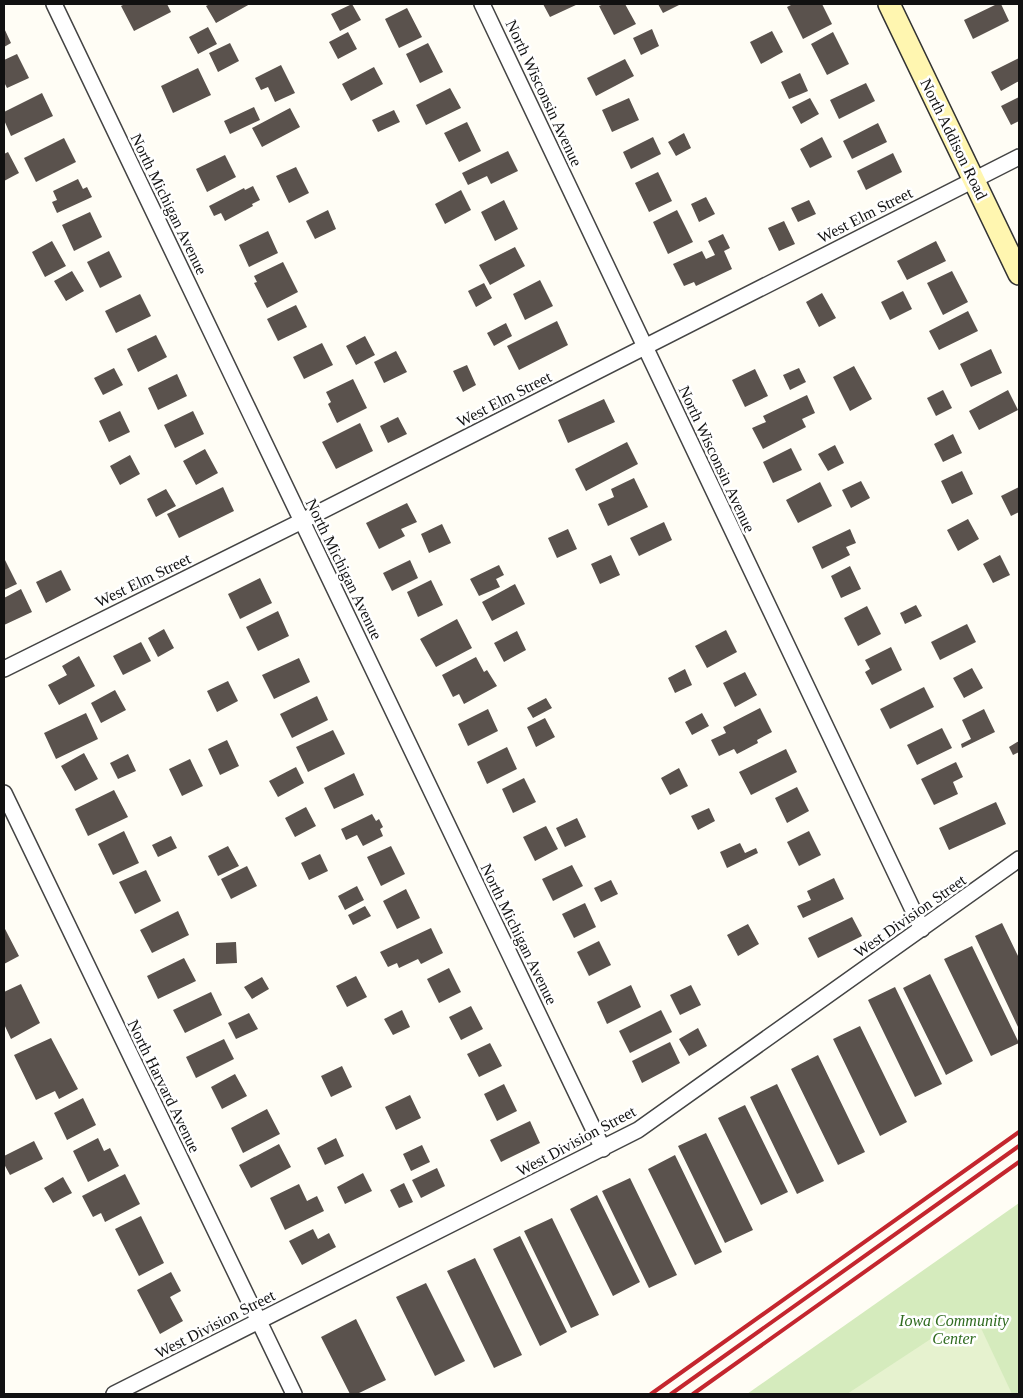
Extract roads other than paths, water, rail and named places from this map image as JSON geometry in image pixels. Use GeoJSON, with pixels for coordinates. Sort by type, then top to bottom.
{"type":"FeatureCollection","features":[{"type":"Feature","properties":{"kind":"street","name":"North Michigan Avenue"},"geometry":{"type":"LineString","coordinates":[[54,4],[603,1149]]}},
{"type":"Feature","properties":{"kind":"street","name":"North Wisconsin Avenue"},"geometry":{"type":"LineString","coordinates":[[482,4],[922,929]]}},
{"type":"Feature","properties":{"kind":"street","name":"North Addison Road"},"geometry":{"type":"LineString","coordinates":[[889,4],[1019,274]]}},
{"type":"Feature","properties":{"kind":"street","name":"West Elm Street"},"geometry":{"type":"LineString","coordinates":[[4,669],[302,521],[1019,157]]}},
{"type":"Feature","properties":{"kind":"street","name":"North Harvard Avenue"},"geometry":{"type":"LineString","coordinates":[[4,793],[294,1394]]}},
{"type":"Feature","properties":{"kind":"street","name":"West Division Street"},"geometry":{"type":"LineString","coordinates":[[114,1394],[638,1130],[1019,859]]}},
{"type":"Feature","properties":{"kind":"railway"},"geometry":{"type":"LineString","coordinates":[[651,1394],[1019,1132]]}},
{"type":"Feature","properties":{"kind":"railway"},"geometry":{"type":"LineString","coordinates":[[671,1394],[1019,1146]]}},
{"type":"Feature","properties":{"kind":"railway"},"geometry":{"type":"LineString","coordinates":[[693,1394],[1019,1162]]}},
{"type":"Feature","properties":{"kind":"park label","name":"Iowa Community Center"},"geometry":{"type":"Point","coordinates":[954,1329]}}]}
